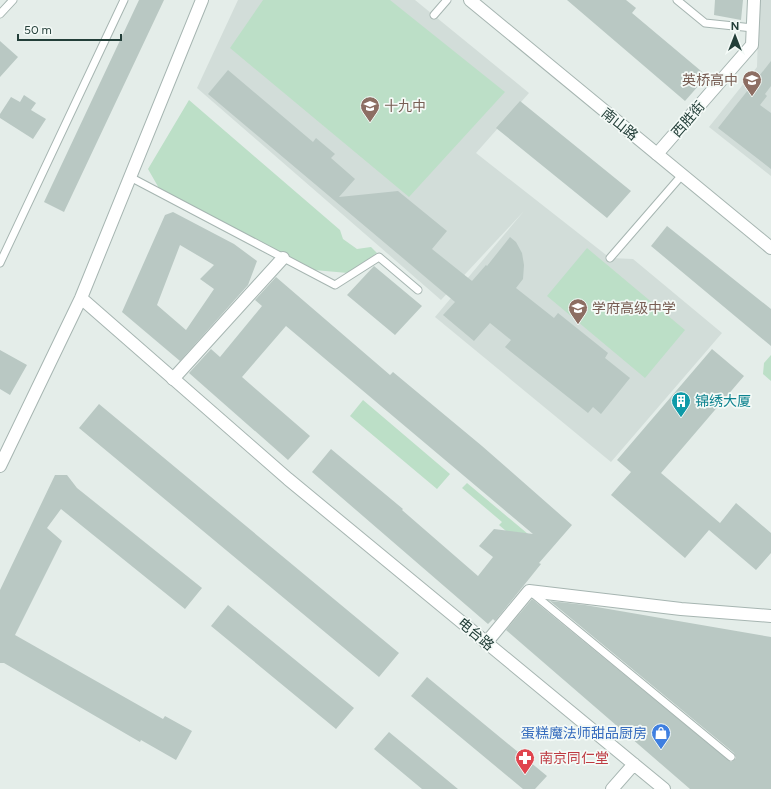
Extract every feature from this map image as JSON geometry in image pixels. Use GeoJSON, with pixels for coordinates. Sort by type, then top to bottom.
{"type":"FeatureCollection","features":[{"type":"Feature","properties":{"kind":"street"},"geometry":{"type":"LineString","coordinates":[[0,466],[81,298],[202,0]]}},
{"type":"Feature","properties":{"kind":"street","name":"南山路"},"geometry":{"type":"LineString","coordinates":[[470,0],[771,248]]}},
{"type":"Feature","properties":{"kind":"street","name":"西胜街"},"geometry":{"type":"LineString","coordinates":[[657,154],[752,45],[754,0]]}},
{"type":"Feature","properties":{"kind":"street"},"geometry":{"type":"LineString","coordinates":[[173,379],[283,258]]}},
{"type":"Feature","properties":{"kind":"street","name":"电台路"},"geometry":{"type":"LineString","coordinates":[[81,298],[288,479],[664,789]]}},
{"type":"Feature","properties":{"kind":"street"},"geometry":{"type":"LineString","coordinates":[[486,643],[529,590],[681,609],[771,616]]}},
{"type":"Feature","properties":{"kind":"street"},"geometry":{"type":"LineString","coordinates":[[612,789],[634,764]]}},
{"type":"Feature","properties":{"kind":"lane"},"geometry":{"type":"LineString","coordinates":[[0,14],[13,0]]}},
{"type":"Feature","properties":{"kind":"lane"},"geometry":{"type":"LineString","coordinates":[[0,263],[124,0]]}},
{"type":"Feature","properties":{"kind":"lane"},"geometry":{"type":"LineString","coordinates":[[434,16],[447,0]]}},
{"type":"Feature","properties":{"kind":"lane"},"geometry":{"type":"LineString","coordinates":[[677,0],[705,22],[753,28]]}},
{"type":"Feature","properties":{"kind":"lane"},"geometry":{"type":"LineString","coordinates":[[610,258],[682,175]]}},
{"type":"Feature","properties":{"kind":"lane"},"geometry":{"type":"LineString","coordinates":[[130,177],[335,285],[379,257],[418,290]]}},
{"type":"Feature","properties":{"kind":"lane"},"geometry":{"type":"LineString","coordinates":[[529,590],[731,757]]}},
{"type":"Feature","properties":{"kind":"shaded area","name":"十九中"},"geometry":{"type":"Polygon","coordinates":[[[238,0],[415,0],[529,93],[476,153],[610,258],[633,259],[722,333],[611,462],[435,317],[524,211],[441,300],[197,88],[238,0]]]}},
{"type":"Feature","properties":{"kind":"shaded area","name":"英桥高中"},"geometry":{"type":"Polygon","coordinates":[[[759,0],[771,0],[771,176],[709,127],[757,67],[759,0]]]}},
{"type":"Feature","properties":{"kind":"green space"},"geometry":{"type":"Polygon","coordinates":[[[263,0],[390,0],[505,92],[409,197],[230,48],[263,0]]]}},
{"type":"Feature","properties":{"kind":"green space"},"geometry":{"type":"Polygon","coordinates":[[[189,100],[340,230],[343,239],[357,249],[371,247],[377,253],[348,273],[314,270],[160,190],[148,169],[189,100]]]}},
{"type":"Feature","properties":{"kind":"green space"},"geometry":{"type":"Polygon","coordinates":[[[587,248],[685,330],[645,378],[547,296],[587,248]]]}},
{"type":"Feature","properties":{"kind":"green space"},"geometry":{"type":"Polygon","coordinates":[[[771,355],[771,381],[763,374],[764,363],[771,355]]]}},
{"type":"Feature","properties":{"kind":"green space"},"geometry":{"type":"Polygon","coordinates":[[[363,400],[450,474],[437,489],[350,416],[363,400]]]}},
{"type":"Feature","properties":{"kind":"green space"},"geometry":{"type":"Polygon","coordinates":[[[467,483],[528,534],[520,543],[499,525],[502,522],[462,488],[467,483]]]}},
{"type":"Feature","properties":{"kind":"building"},"geometry":{"type":"Polygon","coordinates":[[[139,0],[164,0],[64,212],[44,202],[139,0]]]}},
{"type":"Feature","properties":{"kind":"building"},"geometry":{"type":"Polygon","coordinates":[[[567,0],[626,0],[636,8],[632,13],[707,76],[685,101],[567,0]]]}},
{"type":"Feature","properties":{"kind":"building"},"geometry":{"type":"Polygon","coordinates":[[[715,0],[743,0],[741,20],[714,15],[715,0]]]}},
{"type":"Feature","properties":{"kind":"building"},"geometry":{"type":"Polygon","coordinates":[[[0,41],[18,57],[0,77],[0,41]]]}},
{"type":"Feature","properties":{"kind":"building"},"geometry":{"type":"Polygon","coordinates":[[[771,61],[771,86],[765,94],[767,96],[760,105],[771,113],[771,169],[718,128],[771,61]]]}},
{"type":"Feature","properties":{"kind":"building"},"geometry":{"type":"Polygon","coordinates":[[[228,70],[313,142],[316,138],[335,154],[331,158],[355,179],[339,197],[398,191],[447,231],[432,249],[472,281],[486,265],[487,266],[510,237],[516,242],[522,253],[524,265],[523,279],[516,288],[554,318],[558,313],[608,353],[605,358],[630,378],[601,414],[593,407],[588,413],[505,347],[511,340],[490,323],[474,341],[443,315],[455,302],[208,94],[228,70]]]}},
{"type":"Feature","properties":{"kind":"building"},"geometry":{"type":"Polygon","coordinates":[[[24,95],[36,103],[31,110],[46,119],[33,139],[0,118],[0,114],[11,97],[20,102],[24,95]]]}},
{"type":"Feature","properties":{"kind":"building"},"geometry":{"type":"Polygon","coordinates":[[[520,101],[631,191],[607,218],[496,128],[520,101]]]}},
{"type":"Feature","properties":{"kind":"building"},"geometry":{"type":"Polygon","coordinates":[[[173,212],[234,244],[257,261],[248,285],[180,361],[122,312],[165,215],[173,212]],[[180,245],[157,305],[186,330],[214,289],[200,279],[214,265],[180,245]]]}},
{"type":"Feature","properties":{"kind":"building"},"geometry":{"type":"Polygon","coordinates":[[[667,226],[771,309],[771,346],[651,246],[667,226]]]}},
{"type":"Feature","properties":{"kind":"building"},"geometry":{"type":"Polygon","coordinates":[[[374,266],[422,306],[395,335],[347,295],[374,266]]]}},
{"type":"Feature","properties":{"kind":"building"},"geometry":{"type":"Polygon","coordinates":[[[276,277],[390,375],[393,372],[482,446],[572,525],[539,563],[541,564],[495,621],[493,619],[488,624],[312,472],[331,449],[403,509],[402,510],[478,576],[493,557],[479,546],[494,529],[533,534],[286,326],[242,377],[310,436],[288,460],[189,373],[211,349],[220,357],[262,306],[255,300],[276,277]]]}},
{"type":"Feature","properties":{"kind":"building","name":"锦绣大厦"},"geometry":{"type":"Polygon","coordinates":[[[712,349],[744,376],[661,473],[720,523],[736,503],[771,533],[771,553],[756,570],[709,530],[685,558],[611,495],[631,472],[617,460],[712,349]]]}},
{"type":"Feature","properties":{"kind":"building"},"geometry":{"type":"Polygon","coordinates":[[[0,350],[27,365],[10,395],[0,389],[0,350]]]}},
{"type":"Feature","properties":{"kind":"building"},"geometry":{"type":"Polygon","coordinates":[[[99,404],[399,653],[379,677],[79,428],[99,404]]]}},
{"type":"Feature","properties":{"kind":"building"},"geometry":{"type":"Polygon","coordinates":[[[55,475],[67,475],[77,488],[202,588],[185,609],[61,509],[47,528],[62,541],[15,635],[163,719],[165,716],[192,731],[176,760],[141,740],[140,742],[4,663],[0,663],[0,590],[55,475]]]}},
{"type":"Feature","properties":{"kind":"building"},"geometry":{"type":"Polygon","coordinates":[[[532,599],[731,762],[736,758],[734,753],[550,601],[585,605],[771,637],[771,789],[690,789],[506,630],[532,599]]]}},
{"type":"Feature","properties":{"kind":"building"},"geometry":{"type":"Polygon","coordinates":[[[228,605],[354,708],[336,729],[211,626],[228,605]]]}},
{"type":"Feature","properties":{"kind":"building"},"geometry":{"type":"Polygon","coordinates":[[[427,677],[547,776],[535,789],[523,789],[411,696],[427,677]]]}},
{"type":"Feature","properties":{"kind":"building"},"geometry":{"type":"Polygon","coordinates":[[[389,732],[458,789],[422,789],[374,749],[389,732]]]}},
{"type":"Feature","properties":{"kind":"place","name":"英桥高中"},"geometry":{"type":"Point","coordinates":[752,97]}},
{"type":"Feature","properties":{"kind":"place","name":"十九中"},"geometry":{"type":"Point","coordinates":[370,123]}},
{"type":"Feature","properties":{"kind":"place","name":"学府高级中学"},"geometry":{"type":"Point","coordinates":[578,325]}},
{"type":"Feature","properties":{"kind":"place","name":"锦绣大厦"},"geometry":{"type":"Point","coordinates":[681,418]}},
{"type":"Feature","properties":{"kind":"place","name":"蛋糕魔法师甜品厨房"},"geometry":{"type":"Point","coordinates":[661,750]}},
{"type":"Feature","properties":{"kind":"place","name":"南京同仁堂"},"geometry":{"type":"Point","coordinates":[525,775]}}]}
